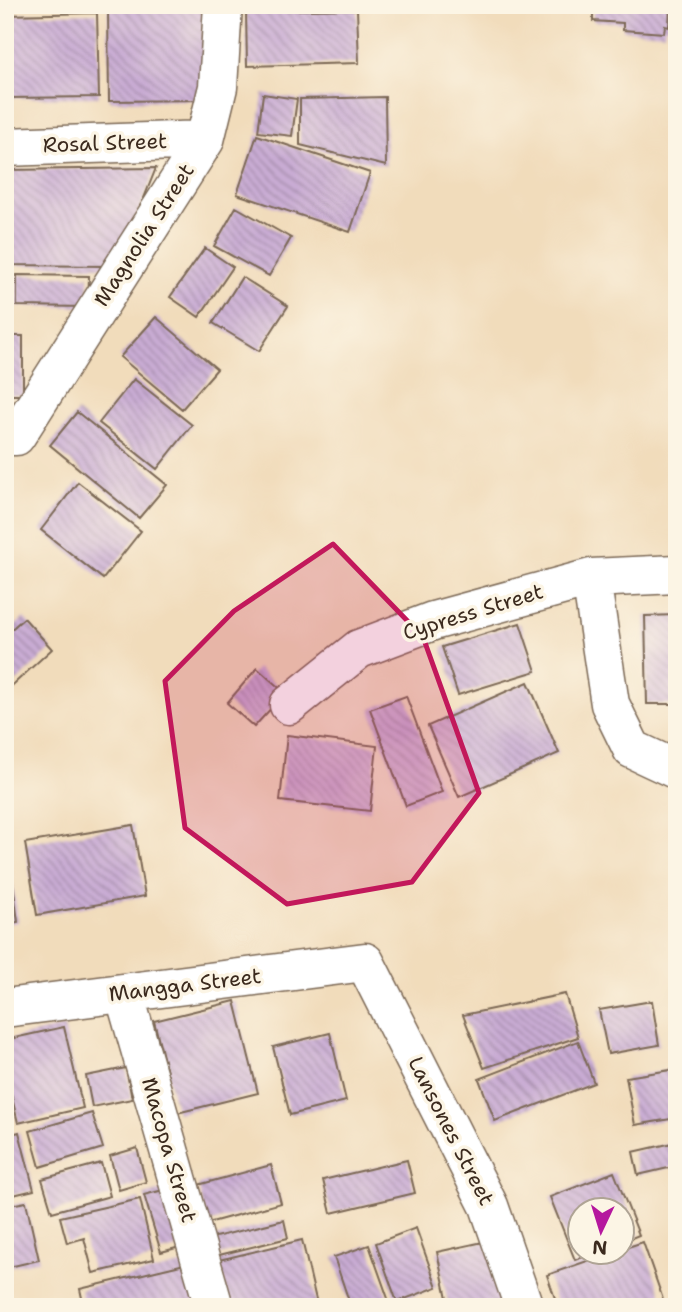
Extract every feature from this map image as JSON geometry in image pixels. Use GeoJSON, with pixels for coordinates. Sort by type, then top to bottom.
{"type":"FeatureCollection","features":[{"type":"Feature","properties":{"kind":"street","name":"Magnolia Street"},"geometry":{"type":"LineString","coordinates":[[5,436],[16,436],[205,140],[218,87],[223,5]]}},
{"type":"Feature","properties":{"kind":"street","name":"Rosal Street"},"geometry":{"type":"LineString","coordinates":[[5,147],[205,140]]}},
{"type":"Feature","properties":{"kind":"street","name":"Cypress Street"},"geometry":{"type":"LineString","coordinates":[[289,705],[359,649],[433,621],[591,578],[677,574]]}},
{"type":"Feature","properties":{"kind":"street"},"geometry":{"type":"LineString","coordinates":[[591,578],[610,704],[632,750],[677,770]]}},
{"type":"Feature","properties":{"kind":"street","name":"Mangga Street"},"geometry":{"type":"LineString","coordinates":[[5,1007],[365,962]]}},
{"type":"Feature","properties":{"kind":"street","name":"Lansones Street"},"geometry":{"type":"LineString","coordinates":[[365,962],[489,1206],[523,1307]]}},
{"type":"Feature","properties":{"kind":"street","name":"Macopa Street"},"geometry":{"type":"LineString","coordinates":[[124,993],[215,1307]]}},
{"type":"Feature","properties":{"kind":"highlighted area"},"geometry":{"type":"Polygon","coordinates":[[[333,544],[423,637],[479,793],[412,882],[287,904],[185,828],[165,681],[234,611],[333,544]]]}},
{"type":"Feature","properties":{"kind":"building"},"geometry":{"type":"Polygon","coordinates":[[[549,5],[670,5],[669,27],[665,26],[664,33],[623,30],[623,23],[593,21],[593,10],[549,5]]]}},
{"type":"Feature","properties":{"kind":"building"},"geometry":{"type":"Polygon","coordinates":[[[203,8],[204,100],[109,101],[108,9],[203,8]]]}},
{"type":"Feature","properties":{"kind":"building"},"geometry":{"type":"Polygon","coordinates":[[[357,9],[359,63],[247,66],[246,11],[357,9]]]}},
{"type":"Feature","properties":{"kind":"building"},"geometry":{"type":"Polygon","coordinates":[[[97,13],[99,97],[5,98],[5,15],[97,13]]]}},
{"type":"Feature","properties":{"kind":"building"},"geometry":{"type":"Polygon","coordinates":[[[263,94],[297,99],[292,136],[258,132],[263,94]]]}},
{"type":"Feature","properties":{"kind":"building"},"geometry":{"type":"Polygon","coordinates":[[[385,97],[386,166],[300,145],[300,99],[385,97]]]}},
{"type":"Feature","properties":{"kind":"building"},"geometry":{"type":"Polygon","coordinates":[[[257,135],[370,173],[350,232],[237,194],[257,135]]]}},
{"type":"Feature","properties":{"kind":"building"},"geometry":{"type":"Polygon","coordinates":[[[156,168],[134,223],[106,266],[5,265],[5,170],[156,168]]]}},
{"type":"Feature","properties":{"kind":"building"},"geometry":{"type":"Polygon","coordinates":[[[236,207],[291,238],[269,276],[214,246],[236,207]]]}},
{"type":"Feature","properties":{"kind":"building"},"geometry":{"type":"Polygon","coordinates":[[[205,248],[233,267],[199,317],[170,297],[205,248]]]}},
{"type":"Feature","properties":{"kind":"building"},"geometry":{"type":"Polygon","coordinates":[[[17,275],[89,276],[88,307],[17,306],[17,275]]]}},
{"type":"Feature","properties":{"kind":"building"},"geometry":{"type":"Polygon","coordinates":[[[242,277],[288,306],[259,351],[213,323],[242,277]]]}},
{"type":"Feature","properties":{"kind":"building"},"geometry":{"type":"Polygon","coordinates":[[[156,317],[217,369],[182,409],[120,357],[156,317]]]}},
{"type":"Feature","properties":{"kind":"building"},"geometry":{"type":"Polygon","coordinates":[[[5,336],[23,336],[23,395],[5,395],[5,336]]]}},
{"type":"Feature","properties":{"kind":"building"},"geometry":{"type":"Polygon","coordinates":[[[134,379],[192,425],[157,469],[99,423],[134,379]]]}},
{"type":"Feature","properties":{"kind":"building"},"geometry":{"type":"Polygon","coordinates":[[[77,412],[167,485],[139,518],[50,445],[77,412]]]}},
{"type":"Feature","properties":{"kind":"building"},"geometry":{"type":"Polygon","coordinates":[[[78,482],[141,531],[103,579],[41,530],[78,482]]]}},
{"type":"Feature","properties":{"kind":"building"},"geometry":{"type":"Polygon","coordinates":[[[5,524],[9,524],[8,569],[5,569],[5,524]]]}},
{"type":"Feature","properties":{"kind":"building"},"geometry":{"type":"Polygon","coordinates":[[[677,615],[677,704],[647,704],[645,616],[677,615]]]}},
{"type":"Feature","properties":{"kind":"building"},"geometry":{"type":"Polygon","coordinates":[[[24,618],[52,649],[5,692],[5,635],[24,618]]]}},
{"type":"Feature","properties":{"kind":"building"},"geometry":{"type":"Polygon","coordinates":[[[520,623],[536,671],[458,695],[442,647],[520,623]]]}},
{"type":"Feature","properties":{"kind":"building"},"geometry":{"type":"Polygon","coordinates":[[[257,668],[285,693],[254,727],[227,703],[257,668]]]}},
{"type":"Feature","properties":{"kind":"building"},"geometry":{"type":"Polygon","coordinates":[[[528,682],[559,753],[459,797],[428,726],[528,682]]]}},
{"type":"Feature","properties":{"kind":"building"},"geometry":{"type":"Polygon","coordinates":[[[406,696],[442,792],[406,806],[370,709],[406,696]]]}},
{"type":"Feature","properties":{"kind":"building"},"geometry":{"type":"Polygon","coordinates":[[[287,735],[377,746],[370,811],[280,801],[287,735]]]}},
{"type":"Feature","properties":{"kind":"building"},"geometry":{"type":"Polygon","coordinates":[[[133,825],[145,896],[37,915],[25,843],[133,825]]]}},
{"type":"Feature","properties":{"kind":"building"},"geometry":{"type":"Polygon","coordinates":[[[9,852],[18,922],[5,924],[5,853],[9,852]]]}},
{"type":"Feature","properties":{"kind":"building"},"geometry":{"type":"Polygon","coordinates":[[[565,994],[578,1037],[484,1068],[463,1015],[565,994]]]}},
{"type":"Feature","properties":{"kind":"building"},"geometry":{"type":"Polygon","coordinates":[[[235,1001],[258,1093],[177,1113],[154,1021],[235,1001]]]}},
{"type":"Feature","properties":{"kind":"building"},"geometry":{"type":"Polygon","coordinates":[[[652,1001],[659,1045],[608,1054],[599,1010],[652,1001]]]}},
{"type":"Feature","properties":{"kind":"building"},"geometry":{"type":"Polygon","coordinates":[[[64,1027],[83,1108],[18,1123],[5,1068],[5,1040],[64,1027]]]}},
{"type":"Feature","properties":{"kind":"building"},"geometry":{"type":"Polygon","coordinates":[[[330,1033],[346,1101],[290,1115],[273,1047],[330,1033]]]}},
{"type":"Feature","properties":{"kind":"building"},"geometry":{"type":"Polygon","coordinates":[[[578,1041],[594,1083],[495,1121],[479,1079],[578,1041]]]}},
{"type":"Feature","properties":{"kind":"building"},"geometry":{"type":"Polygon","coordinates":[[[126,1068],[132,1099],[92,1107],[86,1076],[126,1068]]]}},
{"type":"Feature","properties":{"kind":"building"},"geometry":{"type":"Polygon","coordinates":[[[677,1069],[677,1118],[635,1125],[626,1077],[677,1069]]]}},
{"type":"Feature","properties":{"kind":"building"},"geometry":{"type":"Polygon","coordinates":[[[92,1113],[103,1148],[40,1167],[30,1131],[92,1113]]]}},
{"type":"Feature","properties":{"kind":"building"},"geometry":{"type":"Polygon","coordinates":[[[19,1132],[34,1190],[5,1197],[5,1136],[19,1132]]]}},
{"type":"Feature","properties":{"kind":"building"},"geometry":{"type":"Polygon","coordinates":[[[677,1142],[677,1166],[638,1175],[633,1152],[677,1142]]]}},
{"type":"Feature","properties":{"kind":"building"},"geometry":{"type":"Polygon","coordinates":[[[137,1148],[146,1182],[119,1190],[110,1156],[137,1148]]]}},
{"type":"Feature","properties":{"kind":"building"},"geometry":{"type":"Polygon","coordinates":[[[407,1160],[415,1193],[331,1213],[323,1180],[407,1160]]]}},
{"type":"Feature","properties":{"kind":"building"},"geometry":{"type":"Polygon","coordinates":[[[101,1163],[110,1196],[52,1212],[42,1179],[101,1163]]]}},
{"type":"Feature","properties":{"kind":"building"},"geometry":{"type":"Polygon","coordinates":[[[271,1165],[281,1203],[208,1223],[198,1185],[271,1165]]]}},
{"type":"Feature","properties":{"kind":"building"},"geometry":{"type":"Polygon","coordinates":[[[614,1172],[624,1196],[566,1196],[566,1237],[550,1197],[614,1172]]]}},
{"type":"Feature","properties":{"kind":"building"},"geometry":{"type":"Polygon","coordinates":[[[167,1189],[184,1246],[161,1252],[144,1195],[167,1189]]]}},
{"type":"Feature","properties":{"kind":"building"},"geometry":{"type":"Polygon","coordinates":[[[140,1199],[154,1259],[93,1273],[84,1238],[67,1243],[60,1217],[140,1199]]]}},
{"type":"Feature","properties":{"kind":"building"},"geometry":{"type":"Polygon","coordinates":[[[26,1202],[39,1260],[5,1268],[5,1206],[26,1202]]]}},
{"type":"Feature","properties":{"kind":"building"},"geometry":{"type":"Polygon","coordinates":[[[284,1220],[288,1238],[211,1257],[207,1239],[284,1220]]]}},
{"type":"Feature","properties":{"kind":"building"},"geometry":{"type":"Polygon","coordinates":[[[416,1228],[437,1287],[397,1302],[376,1243],[416,1228]]]}},
{"type":"Feature","properties":{"kind":"building"},"geometry":{"type":"Polygon","coordinates":[[[302,1240],[317,1304],[305,1307],[230,1307],[219,1260],[302,1240]]]}},
{"type":"Feature","properties":{"kind":"building"},"geometry":{"type":"Polygon","coordinates":[[[488,1241],[504,1307],[449,1307],[437,1252],[488,1241]]]}},
{"type":"Feature","properties":{"kind":"building"},"geometry":{"type":"Polygon","coordinates":[[[643,1242],[665,1305],[558,1307],[547,1275],[573,1266],[636,1266],[636,1244],[643,1242]]]}},
{"type":"Feature","properties":{"kind":"building"},"geometry":{"type":"Polygon","coordinates":[[[369,1245],[391,1307],[351,1307],[334,1257],[369,1245]]]}},
{"type":"Feature","properties":{"kind":"building"},"geometry":{"type":"Polygon","coordinates":[[[189,1263],[199,1307],[84,1307],[80,1289],[189,1263]]]}}]}
